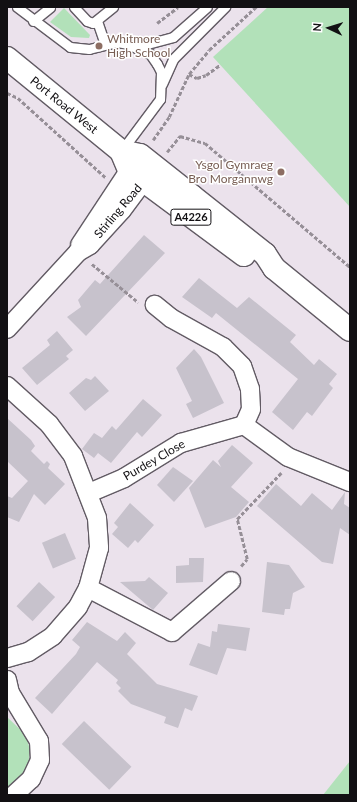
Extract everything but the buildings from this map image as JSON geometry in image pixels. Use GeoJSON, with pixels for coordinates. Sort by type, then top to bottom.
{"type":"FeatureCollection","features":[{"type":"Feature","properties":{"kind":"main road","name":"Port Road West"},"geometry":{"type":"LineString","coordinates":[[7,58],[143,161],[257,264],[274,268],[350,330]]}},
{"type":"Feature","properties":{"kind":"street","name":"Stirling Road"},"geometry":{"type":"LineString","coordinates":[[78,252],[83,236],[116,188],[143,161]]}},
{"type":"Feature","properties":{"kind":"street","name":"Stirling Road"},"geometry":{"type":"LineString","coordinates":[[7,329],[78,252],[90,244],[143,161]]}},
{"type":"Feature","properties":{"kind":"street"},"geometry":{"type":"LineString","coordinates":[[155,305],[171,318],[223,346],[242,366],[250,396],[251,409],[244,425],[288,457],[350,482]]}},
{"type":"Feature","properties":{"kind":"street"},"geometry":{"type":"LineString","coordinates":[[7,386],[49,424],[73,456],[89,494],[97,518],[99,548],[88,588],[78,607],[53,636],[28,652],[7,658]]}},
{"type":"Feature","properties":{"kind":"street","name":"Purdey Close"},"geometry":{"type":"LineString","coordinates":[[89,494],[124,478],[181,443],[244,425]]}},
{"type":"Feature","properties":{"kind":"street"},"geometry":{"type":"LineString","coordinates":[[88,588],[172,632],[231,581]]}},
{"type":"Feature","properties":{"kind":"street"},"geometry":{"type":"LineString","coordinates":[[7,680],[10,693],[39,741],[40,760],[31,779],[14,795]]}},
{"type":"Feature","properties":{"kind":"lane"},"geometry":{"type":"LineString","coordinates":[[17,7],[33,21],[70,47],[89,49],[117,42],[136,47],[150,54],[157,64],[162,85]]}},
{"type":"Feature","properties":{"kind":"lane"},"geometry":{"type":"LineString","coordinates":[[33,21],[50,7]]}},
{"type":"Feature","properties":{"kind":"lane"},"geometry":{"type":"LineString","coordinates":[[74,7],[87,21],[97,21],[112,7]]}},
{"type":"Feature","properties":{"kind":"lane"},"geometry":{"type":"LineString","coordinates":[[136,47],[174,37],[207,7]]}},
{"type":"Feature","properties":{"kind":"lane"},"geometry":{"type":"LineString","coordinates":[[143,161],[160,99],[162,85],[173,59],[225,7]]}},
{"type":"Feature","properties":{"kind":"lane"},"geometry":{"type":"LineString","coordinates":[[97,21],[105,44]]}},
{"type":"Feature","properties":{"kind":"path"},"geometry":{"type":"LineString","coordinates":[[157,23],[178,7]]}},
{"type":"Feature","properties":{"kind":"path"},"geometry":{"type":"LineString","coordinates":[[143,161],[169,117],[189,74],[209,50],[256,7]]}},
{"type":"Feature","properties":{"kind":"path"},"geometry":{"type":"LineString","coordinates":[[189,74],[197,78],[206,76],[220,65]]}},
{"type":"Feature","properties":{"kind":"path"},"geometry":{"type":"LineString","coordinates":[[7,93],[18,98],[116,188]]}},
{"type":"Feature","properties":{"kind":"path"},"geometry":{"type":"LineString","coordinates":[[143,161],[180,136],[205,143],[350,267]]}},
{"type":"Feature","properties":{"kind":"path"},"geometry":{"type":"LineString","coordinates":[[78,252],[140,304],[155,305]]}},
{"type":"Feature","properties":{"kind":"path"},"geometry":{"type":"LineString","coordinates":[[231,581],[233,574],[247,560],[237,519],[280,475],[288,457]]}},
{"type":"Feature","properties":{"kind":"green space"},"geometry":{"type":"Polygon","coordinates":[[[268,7],[350,7],[350,207],[213,57],[268,7]]]}},
{"type":"Feature","properties":{"kind":"green space"},"geometry":{"type":"Polygon","coordinates":[[[64,8],[90,35],[89,38],[71,37],[50,22],[64,8]]]}},
{"type":"Feature","properties":{"kind":"green space"},"geometry":{"type":"Polygon","coordinates":[[[7,717],[26,735],[30,750],[28,769],[7,789],[7,717]]]}},
{"type":"Feature","properties":{"kind":"green space"},"geometry":{"type":"Polygon","coordinates":[[[350,761],[350,795],[323,795],[350,761]]]}},
{"type":"Feature","properties":{"kind":"place","name":"Whitmore High School"},"geometry":{"type":"Point","coordinates":[99,46]}},
{"type":"Feature","properties":{"kind":"place","name":"Ysgol Gymraeg Bro Morgannwg"},"geometry":{"type":"Point","coordinates":[281,172]}}]}
